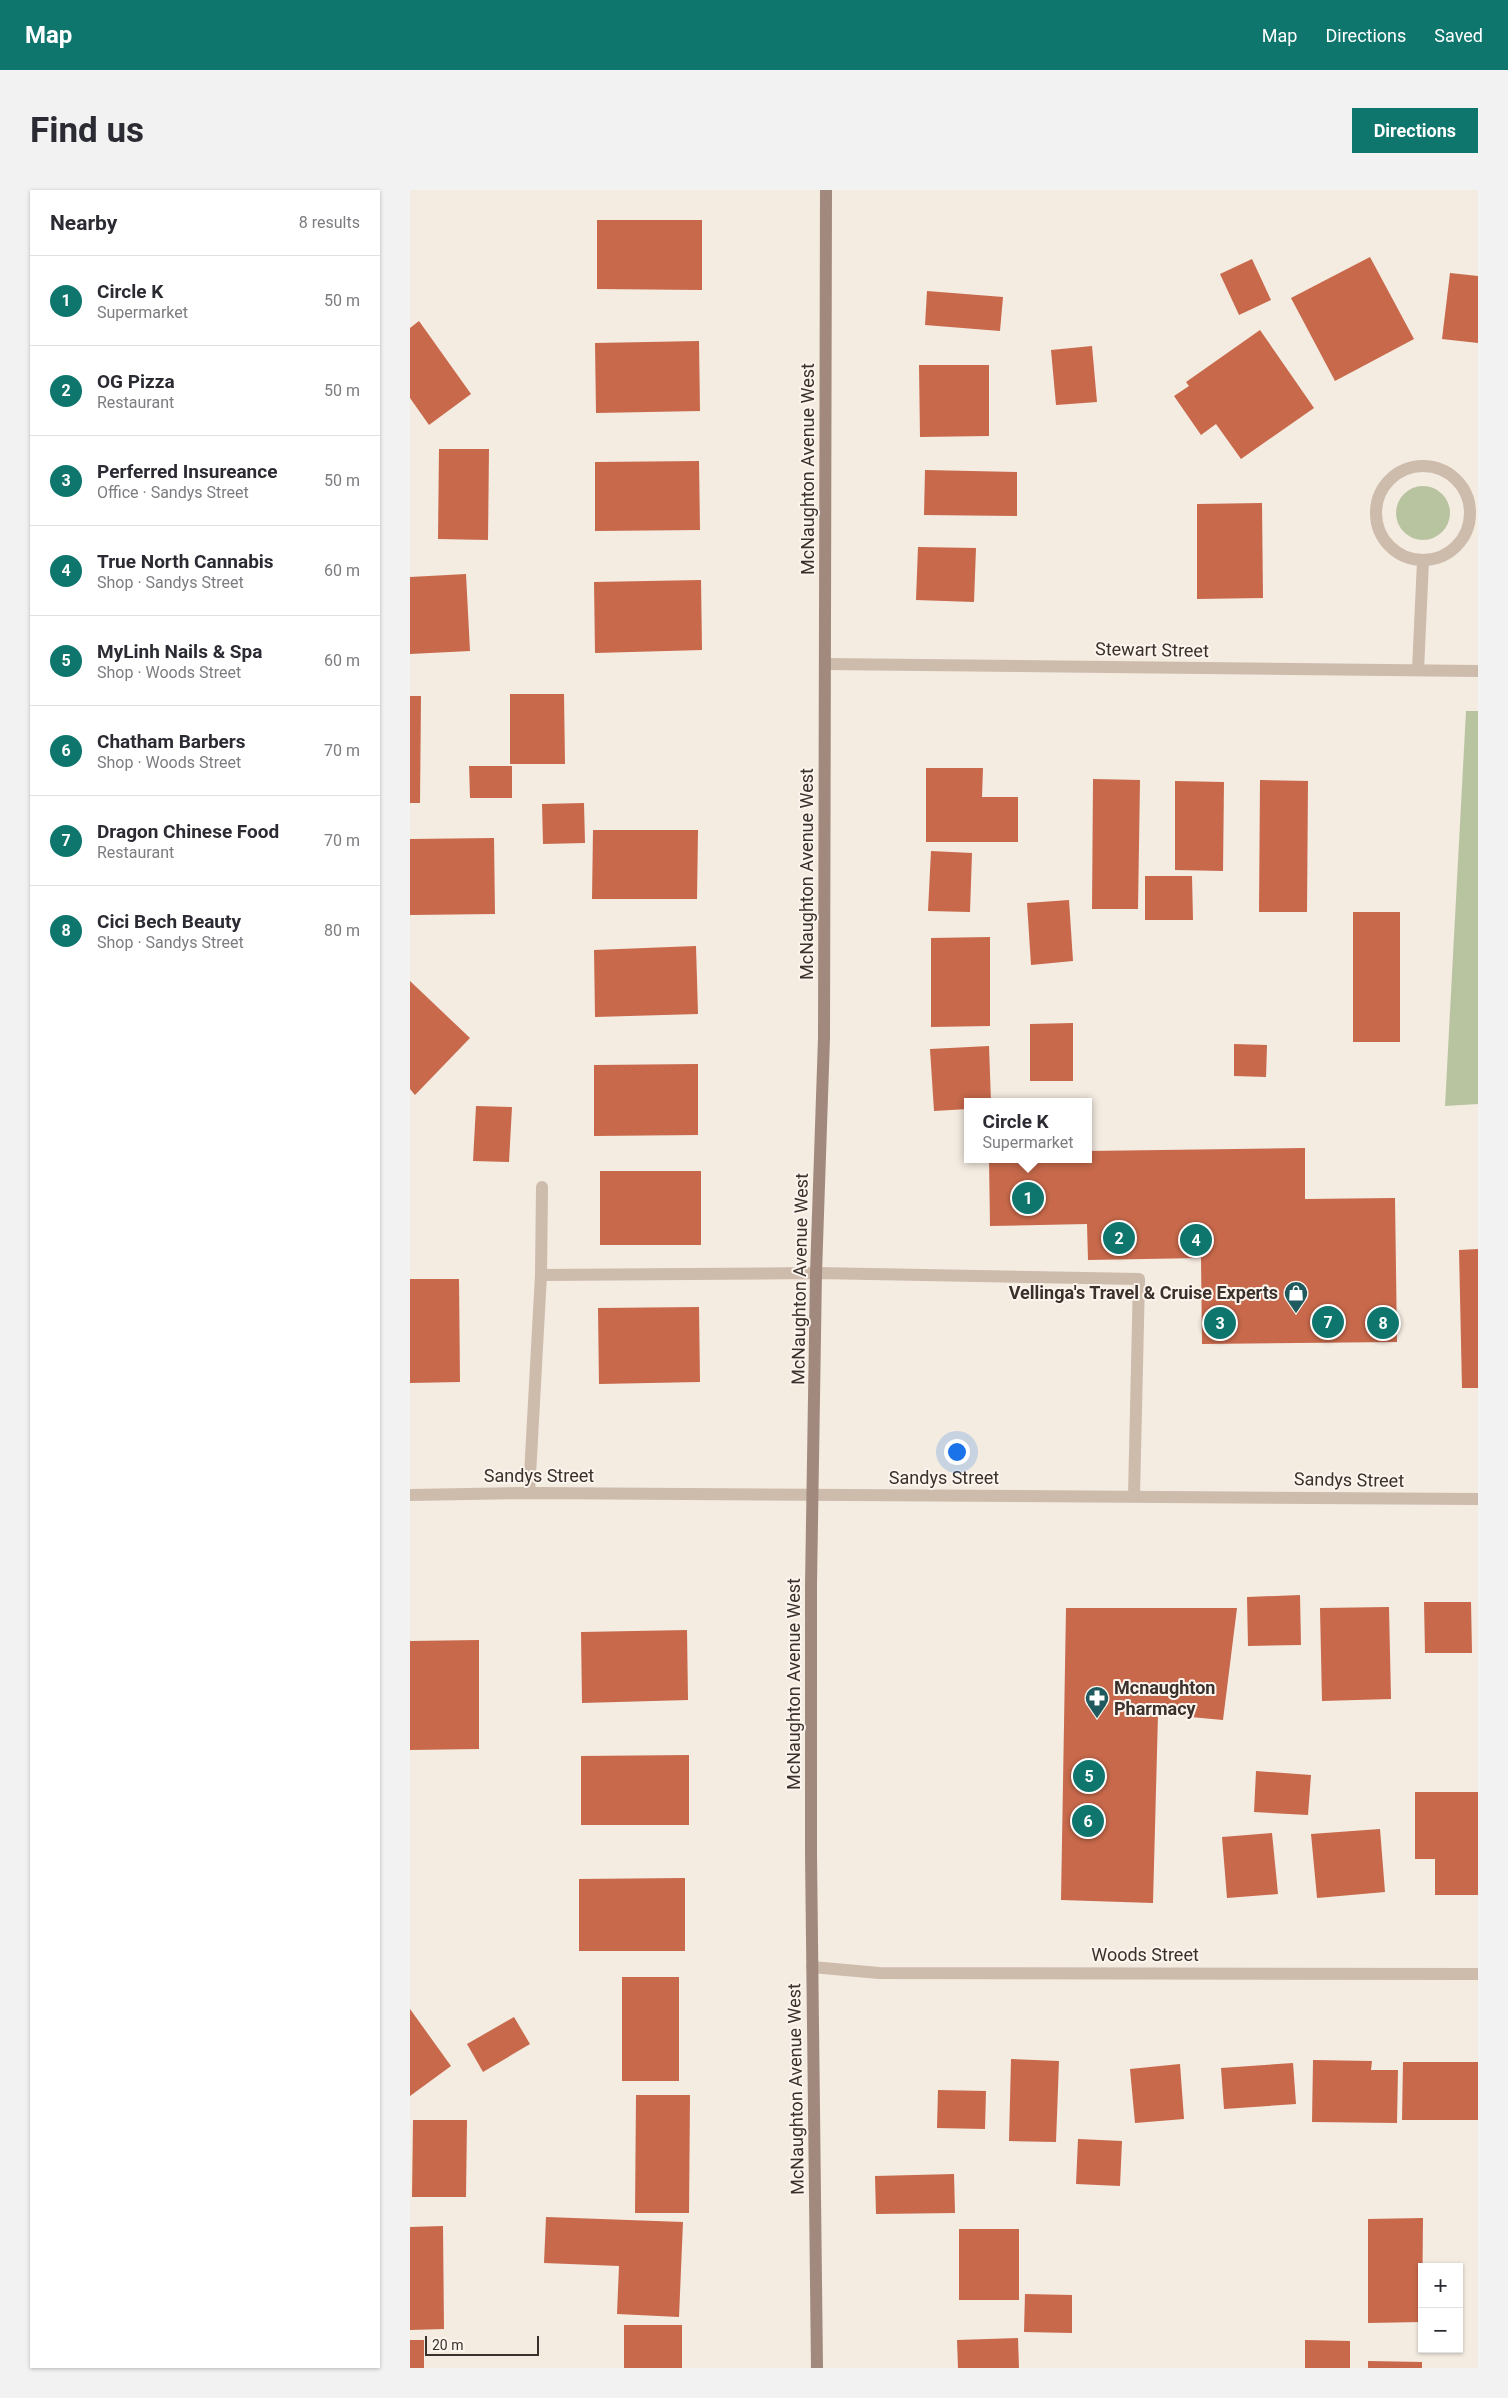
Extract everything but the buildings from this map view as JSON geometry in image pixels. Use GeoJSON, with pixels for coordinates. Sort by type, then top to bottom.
{"type":"FeatureCollection","features":[{"type":"Feature","properties":{"kind":"main road","name":"McNaughton Avenue West"},"geometry":{"type":"LineString","coordinates":[[817,2368],[812,1967],[811,1585],[814,1495],[816,1273],[824,1038],[826,190]]}},
{"type":"Feature","properties":{"kind":"street"},"geometry":{"type":"LineString","coordinates":[[1416,466],[1432,466],[1446,471],[1459,480],[1467,494],[1471,509],[1469,525],[1463,539],[1452,551],[1438,558],[1423,561],[1407,558],[1393,550],[1383,539],[1376,524],[1375,509],[1379,493],[1388,480],[1401,470],[1416,466]]}},
{"type":"Feature","properties":{"kind":"street"},"geometry":{"type":"LineString","coordinates":[[1418,670],[1423,561]]}},
{"type":"Feature","properties":{"kind":"street","name":"Stewart Street"},"geometry":{"type":"LineString","coordinates":[[825,664],[1478,671]]}},
{"type":"Feature","properties":{"kind":"street"},"geometry":{"type":"LineString","coordinates":[[529,1493],[541,1275],[542,1187]]}},
{"type":"Feature","properties":{"kind":"street"},"geometry":{"type":"LineString","coordinates":[[541,1275],[816,1273],[1139,1279],[1134,1496]]}},
{"type":"Feature","properties":{"kind":"street","name":"Sandys Street"},"geometry":{"type":"LineString","coordinates":[[410,1495],[529,1493],[1478,1499]]}},
{"type":"Feature","properties":{"kind":"street","name":"Woods Street"},"geometry":{"type":"LineString","coordinates":[[812,1967],[889,1974],[1478,1974]]}},
{"type":"Feature","properties":{"kind":"green space"},"geometry":{"type":"Polygon","coordinates":[[[1418,486],[1428,486],[1438,490],[1446,498],[1450,513],[1446,528],[1438,536],[1428,540],[1418,540],[1408,536],[1400,528],[1396,518],[1396,508],[1400,498],[1408,490],[1418,486]]]}},
{"type":"Feature","properties":{"kind":"green space"},"geometry":{"type":"Polygon","coordinates":[[[1466,711],[1478,711],[1478,1104],[1445,1106],[1466,711]]]}},
{"type":"Feature","properties":{"kind":"place","name":"Circle K"},"geometry":{"type":"Point","coordinates":[1028,1198]}},
{"type":"Feature","properties":{"kind":"place","name":"OG Pizza"},"geometry":{"type":"Point","coordinates":[1119,1238]}},
{"type":"Feature","properties":{"kind":"place","name":"True North Cannabis"},"geometry":{"type":"Point","coordinates":[1196,1240]}},
{"type":"Feature","properties":{"kind":"place","name":"Vellinga's Travel & Cruise Experts"},"geometry":{"type":"Point","coordinates":[1296,1314]}},
{"type":"Feature","properties":{"kind":"place","name":"Dragon Chinese Food"},"geometry":{"type":"Point","coordinates":[1328,1322]}},
{"type":"Feature","properties":{"kind":"place","name":"Perferred Insureance"},"geometry":{"type":"Point","coordinates":[1220,1323]}},
{"type":"Feature","properties":{"kind":"place","name":"Cici Bech Beauty"},"geometry":{"type":"Point","coordinates":[1383,1323]}},
{"type":"Feature","properties":{"kind":"place","name":"Mcnaughton Pharmacy"},"geometry":{"type":"Point","coordinates":[1097,1719]}},
{"type":"Feature","properties":{"kind":"place","name":"MyLinh Nails & Spa"},"geometry":{"type":"Point","coordinates":[1089,1776]}},
{"type":"Feature","properties":{"kind":"place","name":"Chatham Barbers"},"geometry":{"type":"Point","coordinates":[1088,1821]}}]}
